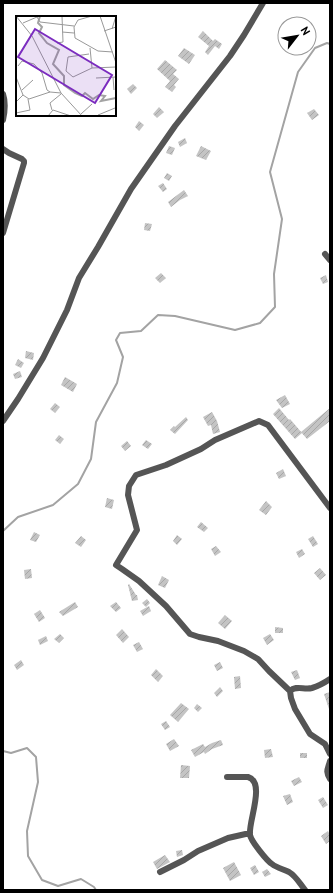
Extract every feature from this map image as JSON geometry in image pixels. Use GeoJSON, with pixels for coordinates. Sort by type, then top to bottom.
{"type":"FeatureCollection","features":[{"type":"Feature","properties":{"kind":"street"},"geometry":{"type":"LineString","coordinates":[[3,421],[43,358],[67,310],[79,278],[131,189],[175,126],[230,56],[263,3]]}},
{"type":"Feature","properties":{"kind":"street"},"geometry":{"type":"LineString","coordinates":[[3,94],[5,108],[3,120]]}},
{"type":"Feature","properties":{"kind":"street"},"geometry":{"type":"LineString","coordinates":[[3,148],[9,153],[22,159],[24,163],[3,233]]}},
{"type":"Feature","properties":{"kind":"street"},"geometry":{"type":"LineString","coordinates":[[325,254],[330,260]]}},
{"type":"Feature","properties":{"kind":"street"},"geometry":{"type":"LineString","coordinates":[[330,508],[268,425],[259,421],[215,440],[201,449],[166,465],[136,475],[129,486],[128,495],[137,530],[116,565],[139,581],[166,606],[190,634],[218,641],[244,651],[258,660],[290,692],[295,709],[301,721],[310,734],[325,744],[330,754]]}},
{"type":"Feature","properties":{"kind":"street"},"geometry":{"type":"LineString","coordinates":[[290,692],[293,688],[310,688],[321,685],[330,679]]}},
{"type":"Feature","properties":{"kind":"street"},"geometry":{"type":"LineString","coordinates":[[330,761],[327,770],[330,779]]}},
{"type":"Feature","properties":{"kind":"street"},"geometry":{"type":"LineString","coordinates":[[227,777],[251,778],[256,797],[250,833],[251,838],[271,864],[290,872],[305,890]]}},
{"type":"Feature","properties":{"kind":"street"},"geometry":{"type":"LineString","coordinates":[[160,872],[198,851],[228,838],[250,833]]}},
{"type":"Feature","properties":{"kind":"building"},"geometry":{"type":"Polygon","coordinates":[[[203,31],[213,41],[215,39],[222,44],[219,49],[215,46],[208,55],[205,52],[209,46],[198,37],[203,31]]]}},
{"type":"Feature","properties":{"kind":"building"},"geometry":{"type":"Polygon","coordinates":[[[184,48],[195,55],[189,64],[178,56],[184,48]]]}},
{"type":"Feature","properties":{"kind":"building"},"geometry":{"type":"Polygon","coordinates":[[[165,60],[177,70],[173,74],[179,79],[174,85],[176,87],[172,92],[165,87],[170,81],[157,69],[165,60]]]}},
{"type":"Feature","properties":{"kind":"building"},"geometry":{"type":"Polygon","coordinates":[[[133,84],[137,88],[131,94],[127,89],[133,84]]]}},
{"type":"Feature","properties":{"kind":"building"},"geometry":{"type":"Polygon","coordinates":[[[159,107],[164,112],[157,118],[153,114],[159,107]]]}},
{"type":"Feature","properties":{"kind":"building"},"geometry":{"type":"Polygon","coordinates":[[[314,109],[319,115],[312,120],[307,113],[314,109]]]}},
{"type":"Feature","properties":{"kind":"building"},"geometry":{"type":"Polygon","coordinates":[[[139,121],[144,125],[139,131],[135,127],[139,121]]]}},
{"type":"Feature","properties":{"kind":"building"},"geometry":{"type":"Polygon","coordinates":[[[185,138],[187,143],[180,147],[178,142],[185,138]]]}},
{"type":"Feature","properties":{"kind":"building"},"geometry":{"type":"Polygon","coordinates":[[[169,146],[175,148],[172,155],[166,153],[169,146]]]}},
{"type":"Feature","properties":{"kind":"building"},"geometry":{"type":"Polygon","coordinates":[[[201,146],[211,151],[206,160],[196,156],[201,146]]]}},
{"type":"Feature","properties":{"kind":"building"},"geometry":{"type":"Polygon","coordinates":[[[167,173],[172,176],[169,181],[164,178],[167,173]]]}},
{"type":"Feature","properties":{"kind":"building"},"geometry":{"type":"Polygon","coordinates":[[[163,183],[167,189],[163,192],[158,186],[163,183]]]}},
{"type":"Feature","properties":{"kind":"building"},"geometry":{"type":"Polygon","coordinates":[[[184,190],[188,196],[171,207],[168,202],[184,190]]]}},
{"type":"Feature","properties":{"kind":"building"},"geometry":{"type":"Polygon","coordinates":[[[145,223],[152,224],[150,231],[144,230],[145,223]]]}},
{"type":"Feature","properties":{"kind":"building"},"geometry":{"type":"Polygon","coordinates":[[[161,273],[166,278],[160,283],[155,278],[161,273]]]}},
{"type":"Feature","properties":{"kind":"building"},"geometry":{"type":"Polygon","coordinates":[[[326,275],[328,282],[323,284],[320,278],[326,275]]]}},
{"type":"Feature","properties":{"kind":"building"},"geometry":{"type":"Polygon","coordinates":[[[26,351],[34,353],[33,360],[25,358],[26,351]]]}},
{"type":"Feature","properties":{"kind":"building"},"geometry":{"type":"Polygon","coordinates":[[[18,359],[24,363],[21,368],[15,365],[18,359]]]}},
{"type":"Feature","properties":{"kind":"building"},"geometry":{"type":"Polygon","coordinates":[[[20,371],[22,377],[15,379],[13,374],[20,371]]]}},
{"type":"Feature","properties":{"kind":"building"},"geometry":{"type":"Polygon","coordinates":[[[65,377],[77,384],[73,392],[61,385],[65,377]]]}},
{"type":"Feature","properties":{"kind":"building"},"geometry":{"type":"Polygon","coordinates":[[[285,395],[290,404],[282,408],[276,400],[285,395]]]}},
{"type":"Feature","properties":{"kind":"building"},"geometry":{"type":"Polygon","coordinates":[[[55,403],[60,407],[55,413],[50,409],[55,403]]]}},
{"type":"Feature","properties":{"kind":"building"},"geometry":{"type":"Polygon","coordinates":[[[279,408],[302,433],[295,439],[273,414],[279,408]]]}},
{"type":"Feature","properties":{"kind":"building"},"geometry":{"type":"Polygon","coordinates":[[[330,408],[330,421],[307,439],[301,432],[330,408]]]}},
{"type":"Feature","properties":{"kind":"building"},"geometry":{"type":"Polygon","coordinates":[[[212,412],[217,421],[220,432],[213,434],[211,425],[208,426],[203,417],[212,412]]]}},
{"type":"Feature","properties":{"kind":"building"},"geometry":{"type":"Polygon","coordinates":[[[186,417],[188,420],[175,434],[170,430],[174,426],[175,427],[186,417]]]}},
{"type":"Feature","properties":{"kind":"building"},"geometry":{"type":"Polygon","coordinates":[[[59,435],[64,439],[60,444],[55,440],[59,435]]]}},
{"type":"Feature","properties":{"kind":"building"},"geometry":{"type":"Polygon","coordinates":[[[146,440],[152,444],[148,449],[142,445],[146,440]]]}},
{"type":"Feature","properties":{"kind":"building"},"geometry":{"type":"Polygon","coordinates":[[[127,441],[131,446],[125,451],[121,446],[127,441]]]}},
{"type":"Feature","properties":{"kind":"building"},"geometry":{"type":"Polygon","coordinates":[[[283,469],[286,476],[279,479],[276,473],[283,469]]]}},
{"type":"Feature","properties":{"kind":"building"},"geometry":{"type":"Polygon","coordinates":[[[107,498],[114,500],[112,509],[105,507],[107,498]]]}},
{"type":"Feature","properties":{"kind":"building"},"geometry":{"type":"Polygon","coordinates":[[[266,501],[272,507],[266,515],[259,510],[266,501]]]}},
{"type":"Feature","properties":{"kind":"building"},"geometry":{"type":"Polygon","coordinates":[[[201,522],[208,528],[204,532],[197,527],[201,522]]]}},
{"type":"Feature","properties":{"kind":"building"},"geometry":{"type":"Polygon","coordinates":[[[34,532],[40,535],[36,542],[30,540],[34,532]]]}},
{"type":"Feature","properties":{"kind":"building"},"geometry":{"type":"Polygon","coordinates":[[[177,535],[182,539],[177,545],[173,541],[177,535]]]}},
{"type":"Feature","properties":{"kind":"building"},"geometry":{"type":"Polygon","coordinates":[[[81,536],[86,540],[81,547],[75,543],[81,536]]]}},
{"type":"Feature","properties":{"kind":"building"},"geometry":{"type":"Polygon","coordinates":[[[313,536],[318,544],[313,547],[308,539],[313,536]]]}},
{"type":"Feature","properties":{"kind":"building"},"geometry":{"type":"Polygon","coordinates":[[[216,546],[221,552],[215,556],[211,549],[216,546]]]}},
{"type":"Feature","properties":{"kind":"building"},"geometry":{"type":"Polygon","coordinates":[[[302,549],[305,554],[299,558],[296,552],[302,549]]]}},
{"type":"Feature","properties":{"kind":"building"},"geometry":{"type":"Polygon","coordinates":[[[320,568],[326,575],[320,580],[314,573],[320,568]]]}},
{"type":"Feature","properties":{"kind":"building"},"geometry":{"type":"Polygon","coordinates":[[[31,569],[32,578],[25,579],[24,570],[31,569]]]}},
{"type":"Feature","properties":{"kind":"building"},"geometry":{"type":"Polygon","coordinates":[[[162,576],[169,580],[165,588],[158,585],[162,576]]]}},
{"type":"Feature","properties":{"kind":"building"},"geometry":{"type":"Polygon","coordinates":[[[129,584],[137,595],[138,600],[132,601],[129,584]]]}},
{"type":"Feature","properties":{"kind":"building"},"geometry":{"type":"Polygon","coordinates":[[[147,599],[150,603],[146,607],[142,603],[147,599]]]}},
{"type":"Feature","properties":{"kind":"building"},"geometry":{"type":"Polygon","coordinates":[[[75,602],[78,607],[63,616],[59,612],[75,602]]]}},
{"type":"Feature","properties":{"kind":"building"},"geometry":{"type":"Polygon","coordinates":[[[116,602],[121,608],[116,612],[110,606],[116,602]]]}},
{"type":"Feature","properties":{"kind":"building"},"geometry":{"type":"Polygon","coordinates":[[[149,606],[151,611],[143,616],[140,611],[149,606]]]}},
{"type":"Feature","properties":{"kind":"building"},"geometry":{"type":"Polygon","coordinates":[[[40,610],[45,618],[39,622],[34,614],[40,610]]]}},
{"type":"Feature","properties":{"kind":"building"},"geometry":{"type":"Polygon","coordinates":[[[225,615],[232,621],[225,629],[218,623],[225,615]]]}},
{"type":"Feature","properties":{"kind":"building"},"geometry":{"type":"Polygon","coordinates":[[[275,627],[283,628],[283,633],[275,633],[275,627]]]}},
{"type":"Feature","properties":{"kind":"building"},"geometry":{"type":"Polygon","coordinates":[[[122,629],[129,637],[123,643],[116,635],[122,629]]]}},
{"type":"Feature","properties":{"kind":"building"},"geometry":{"type":"Polygon","coordinates":[[[60,634],[64,638],[59,643],[54,639],[60,634]]]}},
{"type":"Feature","properties":{"kind":"building"},"geometry":{"type":"Polygon","coordinates":[[[270,634],[274,640],[267,645],[263,638],[270,634]]]}},
{"type":"Feature","properties":{"kind":"building"},"geometry":{"type":"Polygon","coordinates":[[[46,636],[48,641],[40,645],[38,640],[46,636]]]}},
{"type":"Feature","properties":{"kind":"building"},"geometry":{"type":"Polygon","coordinates":[[[139,642],[143,649],[137,652],[133,645],[139,642]]]}},
{"type":"Feature","properties":{"kind":"building"},"geometry":{"type":"Polygon","coordinates":[[[21,660],[24,665],[17,670],[14,665],[21,660]]]}},
{"type":"Feature","properties":{"kind":"building"},"geometry":{"type":"Polygon","coordinates":[[[220,662],[223,668],[217,671],[214,665],[220,662]]]}},
{"type":"Feature","properties":{"kind":"building"},"geometry":{"type":"Polygon","coordinates":[[[156,669],[163,676],[158,682],[151,675],[156,669]]]}},
{"type":"Feature","properties":{"kind":"building"},"geometry":{"type":"Polygon","coordinates":[[[297,670],[300,678],[295,680],[291,672],[297,670]]]}},
{"type":"Feature","properties":{"kind":"building"},"geometry":{"type":"Polygon","coordinates":[[[240,676],[241,688],[235,689],[234,677],[240,676]]]}},
{"type":"Feature","properties":{"kind":"building"},"geometry":{"type":"Polygon","coordinates":[[[220,687],[223,691],[217,697],[214,693],[220,687]]]}},
{"type":"Feature","properties":{"kind":"building"},"geometry":{"type":"Polygon","coordinates":[[[330,692],[330,709],[329,709],[324,694],[330,692]]]}},
{"type":"Feature","properties":{"kind":"building"},"geometry":{"type":"Polygon","coordinates":[[[181,703],[189,709],[178,722],[170,715],[181,703]]]}},
{"type":"Feature","properties":{"kind":"building"},"geometry":{"type":"Polygon","coordinates":[[[197,704],[202,708],[198,712],[194,708],[197,704]]]}},
{"type":"Feature","properties":{"kind":"building"},"geometry":{"type":"Polygon","coordinates":[[[166,721],[170,727],[165,730],[161,724],[166,721]]]}},
{"type":"Feature","properties":{"kind":"building"},"geometry":{"type":"Polygon","coordinates":[[[174,739],[179,746],[170,751],[166,744],[174,739]]]}},
{"type":"Feature","properties":{"kind":"building"},"geometry":{"type":"Polygon","coordinates":[[[221,740],[223,745],[212,749],[205,754],[204,752],[195,757],[191,750],[203,744],[205,747],[221,740]]]}},
{"type":"Feature","properties":{"kind":"building"},"geometry":{"type":"Polygon","coordinates":[[[271,749],[273,757],[265,758],[264,750],[271,749]]]}},
{"type":"Feature","properties":{"kind":"building"},"geometry":{"type":"Polygon","coordinates":[[[300,753],[307,753],[307,758],[300,758],[300,753]]]}},
{"type":"Feature","properties":{"kind":"building"},"geometry":{"type":"Polygon","coordinates":[[[181,765],[190,766],[189,778],[180,778],[181,765]]]}},
{"type":"Feature","properties":{"kind":"building"},"geometry":{"type":"Polygon","coordinates":[[[299,777],[302,782],[294,786],[291,781],[299,777]]]}},
{"type":"Feature","properties":{"kind":"building"},"geometry":{"type":"Polygon","coordinates":[[[290,794],[293,802],[287,805],[283,796],[290,794]]]}},
{"type":"Feature","properties":{"kind":"building"},"geometry":{"type":"Polygon","coordinates":[[[323,797],[328,805],[323,808],[318,800],[323,797]]]}},
{"type":"Feature","properties":{"kind":"building"},"geometry":{"type":"Polygon","coordinates":[[[328,831],[330,841],[326,844],[321,836],[328,831]]]}},
{"type":"Feature","properties":{"kind":"building"},"geometry":{"type":"Polygon","coordinates":[[[182,850],[183,855],[177,857],[176,851],[182,850]]]}},
{"type":"Feature","properties":{"kind":"building"},"geometry":{"type":"Polygon","coordinates":[[[165,855],[170,862],[157,869],[153,862],[165,855]]]}},
{"type":"Feature","properties":{"kind":"building"},"geometry":{"type":"Polygon","coordinates":[[[234,862],[241,875],[230,881],[223,868],[234,862]]]}},
{"type":"Feature","properties":{"kind":"building"},"geometry":{"type":"Polygon","coordinates":[[[255,865],[259,872],[254,875],[250,868],[255,865]]]}},
{"type":"Feature","properties":{"kind":"building"},"geometry":{"type":"Polygon","coordinates":[[[267,869],[271,874],[265,877],[262,872],[267,869]]]}},
{"type":"Feature","properties":{"kind":"waterway"},"geometry":{"type":"LineString","coordinates":[[3,531],[18,517],[53,505],[78,484],[91,459],[96,422],[117,383],[123,357],[116,340],[120,333],[141,331],[158,315],[175,316],[235,330],[260,323],[275,307],[274,274],[282,219],[270,172],[298,72],[315,48],[327,43],[330,44]]}},
{"type":"Feature","properties":{"kind":"waterway"},"geometry":{"type":"LineString","coordinates":[[3,751],[11,753],[27,748],[36,757],[38,782],[27,831],[28,856],[42,880],[58,886],[81,879],[94,887],[96,890]]}}]}
